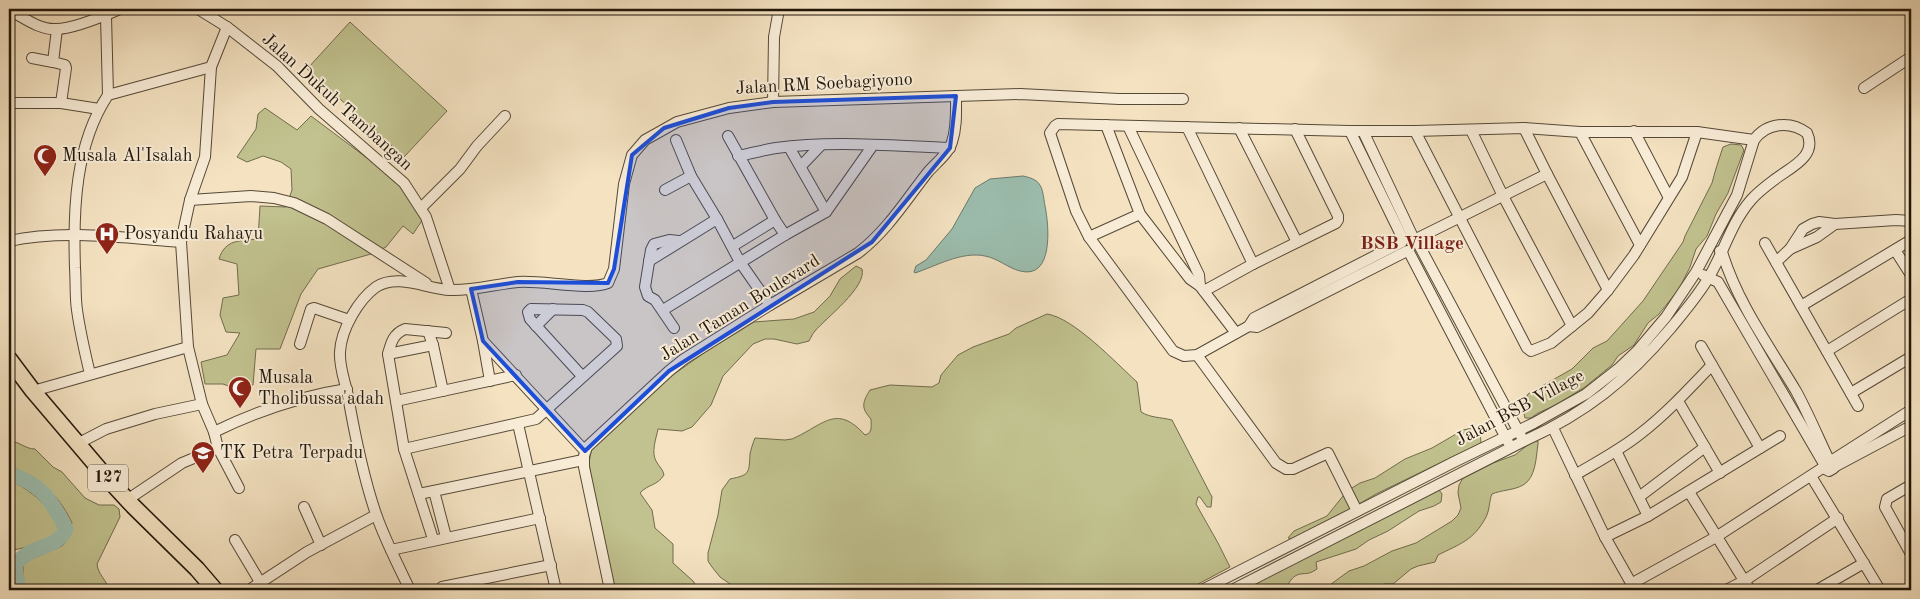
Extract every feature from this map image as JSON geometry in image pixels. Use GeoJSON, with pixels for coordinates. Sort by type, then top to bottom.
{"type":"FeatureCollection","features":[{"type":"Feature","properties":{"kind":"main road","name":"127"},"geometry":{"type":"LineString","coordinates":[[9,359],[33,391],[127,500],[196,569],[214,590]]}},
{"type":"Feature","properties":{"kind":"street"},"geometry":{"type":"LineString","coordinates":[[9,10],[32,23],[57,29],[106,16],[120,9]]}},
{"type":"Feature","properties":{"kind":"street","name":"Jalan Dukuh Tambangan"},"geometry":{"type":"LineString","coordinates":[[198,9],[227,27],[277,66],[319,109],[404,183],[426,217],[450,290]]}},
{"type":"Feature","properties":{"kind":"street"},"geometry":{"type":"LineString","coordinates":[[773,102],[774,37],[779,9]]}},
{"type":"Feature","properties":{"kind":"street"},"geometry":{"type":"LineString","coordinates":[[90,374],[77,310],[74,237],[77,184],[99,109],[108,95],[106,16]]}},
{"type":"Feature","properties":{"kind":"street"},"geometry":{"type":"LineString","coordinates":[[227,27],[211,67],[205,157],[190,200],[181,242],[188,347],[202,404],[214,432],[218,448],[239,488]]}},
{"type":"Feature","properties":{"kind":"street"},"geometry":{"type":"LineString","coordinates":[[53,62],[57,29]]}},
{"type":"Feature","properties":{"kind":"street"},"geometry":{"type":"LineString","coordinates":[[1864,88],[1911,57]]}},
{"type":"Feature","properties":{"kind":"street"},"geometry":{"type":"LineString","coordinates":[[32,58],[65,65],[61,103]]}},
{"type":"Feature","properties":{"kind":"street"},"geometry":{"type":"LineString","coordinates":[[108,95],[211,67]]}},
{"type":"Feature","properties":{"kind":"street","name":"Jalan RM Soebagiyono"},"geometry":{"type":"LineString","coordinates":[[410,590],[376,515],[364,474],[342,372],[340,352],[344,332],[353,312],[376,287],[388,283],[401,282],[450,290],[518,282],[593,286],[608,283],[614,269],[627,168],[632,155],[638,147],[654,134],[677,122],[729,108],[773,102],[1020,94],[1183,100]]}},
{"type":"Feature","properties":{"kind":"street"},"geometry":{"type":"LineString","coordinates":[[738,156],[789,147],[821,145],[950,148],[955,129],[956,96]]}},
{"type":"Feature","properties":{"kind":"street"},"geometry":{"type":"LineString","coordinates":[[9,103],[61,103],[99,109]]}},
{"type":"Feature","properties":{"kind":"street"},"geometry":{"type":"LineString","coordinates":[[421,208],[460,169],[477,146],[505,116]]}},
{"type":"Feature","properties":{"kind":"street"},"geometry":{"type":"LineString","coordinates":[[1232,590],[1553,428],[1597,401],[1627,376],[1650,353],[1714,280],[1722,252],[1734,225],[1752,199],[1802,160],[1807,154],[1810,144],[1809,138],[1803,130],[1782,124],[1758,134],[1754,140],[1697,132],[1580,132],[1524,128],[1350,131],[1058,124],[1052,128],[1050,133],[1076,211],[1089,237],[1173,351],[1184,356],[1197,355],[1250,326],[1254,318],[1547,174]]}},
{"type":"Feature","properties":{"kind":"street"},"geometry":{"type":"LineString","coordinates":[[1106,125],[1140,214],[1190,279],[1202,288],[1236,333]]}},
{"type":"Feature","properties":{"kind":"street"},"geometry":{"type":"LineString","coordinates":[[1128,126],[1199,276],[1202,288]]}},
{"type":"Feature","properties":{"kind":"street"},"geometry":{"type":"LineString","coordinates":[[1187,127],[1253,264]]}},
{"type":"Feature","properties":{"kind":"street"},"geometry":{"type":"LineString","coordinates":[[1239,128],[1297,242]]}},
{"type":"Feature","properties":{"kind":"street"},"geometry":{"type":"LineString","coordinates":[[1524,128],[1608,290]]}},
{"type":"Feature","properties":{"kind":"street"},"geometry":{"type":"LineString","coordinates":[[1202,288],[1336,223],[1338,220],[1338,216],[1295,129]]}},
{"type":"Feature","properties":{"kind":"street"},"geometry":{"type":"LineString","coordinates":[[1471,130],[1503,196],[1572,326]]}},
{"type":"Feature","properties":{"kind":"street"},"geometry":{"type":"LineString","coordinates":[[1350,131],[1410,243],[1524,441]]}},
{"type":"Feature","properties":{"kind":"street"},"geometry":{"type":"LineString","coordinates":[[1363,131],[1410,243],[1511,448]]}},
{"type":"Feature","properties":{"kind":"street"},"geometry":{"type":"LineString","coordinates":[[1415,131],[1527,348],[1531,351],[1551,343],[1588,313],[1608,290],[1640,245],[1668,196],[1682,177],[1697,132]]}},
{"type":"Feature","properties":{"kind":"street"},"geometry":{"type":"LineString","coordinates":[[1634,131],[1668,196]]}},
{"type":"Feature","properties":{"kind":"street"},"geometry":{"type":"LineString","coordinates":[[1580,132],[1640,245]]}},
{"type":"Feature","properties":{"kind":"street"},"geometry":{"type":"LineString","coordinates":[[728,136],[785,235]]}},
{"type":"Feature","properties":{"kind":"street"},"geometry":{"type":"LineString","coordinates":[[676,140],[692,176],[733,246],[740,262],[770,305]]}},
{"type":"Feature","properties":{"kind":"street","name":"Jalan BSB Village"},"geometry":{"type":"LineString","coordinates":[[1202,590],[1518,431],[1586,394],[1618,369],[1638,350],[1666,317],[1696,272],[1737,195],[1754,140]]}},
{"type":"Feature","properties":{"kind":"street"},"geometry":{"type":"LineString","coordinates":[[801,166],[821,145]]}},
{"type":"Feature","properties":{"kind":"street"},"geometry":{"type":"LineString","coordinates":[[662,310],[826,212],[873,145]]}},
{"type":"Feature","properties":{"kind":"street"},"geometry":{"type":"LineString","coordinates":[[789,147],[826,212]]}},
{"type":"Feature","properties":{"kind":"street","name":"Jalan Taman Boulevard"},"geometry":{"type":"LineString","coordinates":[[584,456],[594,439],[669,370],[770,305],[858,253],[872,242],[883,232],[929,171],[950,148]]}},
{"type":"Feature","properties":{"kind":"street"},"geometry":{"type":"LineString","coordinates":[[666,190],[692,176]]}},
{"type":"Feature","properties":{"kind":"street"},"geometry":{"type":"LineString","coordinates":[[190,200],[251,196],[274,198],[294,203],[327,219],[432,287]]}},
{"type":"Feature","properties":{"kind":"street"},"geometry":{"type":"LineString","coordinates":[[1089,237],[1140,214]]}},
{"type":"Feature","properties":{"kind":"street"},"geometry":{"type":"LineString","coordinates":[[674,328],[655,300],[648,296],[645,287],[649,261],[717,219]]}},
{"type":"Feature","properties":{"kind":"street"},"geometry":{"type":"LineString","coordinates":[[733,246],[775,220]]}},
{"type":"Feature","properties":{"kind":"street"},"geometry":{"type":"LineString","coordinates":[[1790,249],[1798,233],[1806,227],[1820,222],[1835,224],[1896,220],[1911,221]]}},
{"type":"Feature","properties":{"kind":"street"},"geometry":{"type":"LineString","coordinates":[[1776,262],[1790,249],[1817,237],[1835,224]]}},
{"type":"Feature","properties":{"kind":"street"},"geometry":{"type":"LineString","coordinates":[[9,241],[32,236],[181,242]]}},
{"type":"Feature","properties":{"kind":"street"},"geometry":{"type":"LineString","coordinates":[[1801,306],[1911,240]]}},
{"type":"Feature","properties":{"kind":"street"},"geometry":{"type":"LineString","coordinates":[[1765,243],[1858,406]]}},
{"type":"Feature","properties":{"kind":"street"},"geometry":{"type":"LineString","coordinates":[[1710,246],[1722,252],[1729,275],[1797,394],[1829,464]]}},
{"type":"Feature","properties":{"kind":"street"},"geometry":{"type":"LineString","coordinates":[[1895,250],[1911,275]]}},
{"type":"Feature","properties":{"kind":"street"},"geometry":{"type":"LineString","coordinates":[[1696,272],[1714,280],[1829,464]]}},
{"type":"Feature","properties":{"kind":"street"},"geometry":{"type":"LineString","coordinates":[[1714,280],[1729,275]]}},
{"type":"Feature","properties":{"kind":"street"},"geometry":{"type":"LineString","coordinates":[[471,289],[490,381]]}},
{"type":"Feature","properties":{"kind":"street"},"geometry":{"type":"LineString","coordinates":[[1827,351],[1911,299]]}},
{"type":"Feature","properties":{"kind":"street"},"geometry":{"type":"LineString","coordinates":[[300,344],[311,309],[314,308],[350,320]]}},
{"type":"Feature","properties":{"kind":"street"},"geometry":{"type":"LineString","coordinates":[[404,449],[536,419],[582,376],[616,348],[618,344],[616,339],[588,312],[540,308],[529,310],[529,316],[536,326],[582,376]]}},
{"type":"Feature","properties":{"kind":"street"},"geometry":{"type":"LineString","coordinates":[[536,326],[552,309]]}},
{"type":"Feature","properties":{"kind":"street"},"geometry":{"type":"LineString","coordinates":[[432,540],[404,449],[388,354],[391,340],[399,331],[405,329],[446,333]]}},
{"type":"Feature","properties":{"kind":"street"},"geometry":{"type":"LineString","coordinates":[[428,331],[444,391]]}},
{"type":"Feature","properties":{"kind":"street"},"geometry":{"type":"LineString","coordinates":[[483,341],[547,409],[584,456],[610,590]]}},
{"type":"Feature","properties":{"kind":"street"},"geometry":{"type":"LineString","coordinates":[[388,354],[433,345]]}},
{"type":"Feature","properties":{"kind":"street"},"geometry":{"type":"LineString","coordinates":[[1701,346],[1760,448]]}},
{"type":"Feature","properties":{"kind":"street"},"geometry":{"type":"LineString","coordinates":[[33,391],[188,347]]}},
{"type":"Feature","properties":{"kind":"street"},"geometry":{"type":"LineString","coordinates":[[1197,355],[1276,463],[1286,469],[1293,469],[1328,454],[1357,511]]}},
{"type":"Feature","properties":{"kind":"street"},"geometry":{"type":"LineString","coordinates":[[1850,393],[1911,357]]}},
{"type":"Feature","properties":{"kind":"street"},"geometry":{"type":"LineString","coordinates":[[1575,475],[1616,452],[1640,434],[1678,400],[1712,365]]}},
{"type":"Feature","properties":{"kind":"street"},"geometry":{"type":"LineString","coordinates":[[396,401],[516,375]]}},
{"type":"Feature","properties":{"kind":"street"},"geometry":{"type":"LineString","coordinates":[[214,432],[246,416],[347,389]]}},
{"type":"Feature","properties":{"kind":"street"},"geometry":{"type":"LineString","coordinates":[[1678,400],[1720,473]]}},
{"type":"Feature","properties":{"kind":"street"},"geometry":{"type":"LineString","coordinates":[[79,443],[106,429],[154,414],[202,404]]}},
{"type":"Feature","properties":{"kind":"street"},"geometry":{"type":"LineString","coordinates":[[1553,428],[1605,537],[1633,587],[1716,537],[1911,410]]}},
{"type":"Feature","properties":{"kind":"street"},"geometry":{"type":"LineString","coordinates":[[1495,418],[1507,411]]}},
{"type":"Feature","properties":{"kind":"street"},"geometry":{"type":"LineString","coordinates":[[518,424],[556,590]]}},
{"type":"Feature","properties":{"kind":"street"},"geometry":{"type":"LineString","coordinates":[[1829,464],[1911,426]]}},
{"type":"Feature","properties":{"kind":"street"},"geometry":{"type":"LineString","coordinates":[[1605,537],[1648,516],[1780,436]]}},
{"type":"Feature","properties":{"kind":"street"},"geometry":{"type":"LineString","coordinates":[[1639,497],[1705,447]]}},
{"type":"Feature","properties":{"kind":"street"},"geometry":{"type":"LineString","coordinates":[[127,500],[182,463],[218,448]]}},
{"type":"Feature","properties":{"kind":"street"},"geometry":{"type":"LineString","coordinates":[[1616,452],[1648,516]]}},
{"type":"Feature","properties":{"kind":"street"},"geometry":{"type":"LineString","coordinates":[[419,494],[530,471],[584,456]]}},
{"type":"Feature","properties":{"kind":"street"},"geometry":{"type":"LineString","coordinates":[[1811,476],[1880,590]]}},
{"type":"Feature","properties":{"kind":"street"},"geometry":{"type":"LineString","coordinates":[[1911,484],[1887,499],[1885,507],[1911,554]]}},
{"type":"Feature","properties":{"kind":"street"},"geometry":{"type":"LineString","coordinates":[[434,491],[446,536]]}},
{"type":"Feature","properties":{"kind":"street"},"geometry":{"type":"LineString","coordinates":[[1689,492],[1750,590]]}},
{"type":"Feature","properties":{"kind":"street"},"geometry":{"type":"LineString","coordinates":[[304,507],[321,545]]}},
{"type":"Feature","properties":{"kind":"street"},"geometry":{"type":"LineString","coordinates":[[249,590],[321,545],[376,515]]}},
{"type":"Feature","properties":{"kind":"street"},"geometry":{"type":"LineString","coordinates":[[391,550],[446,536],[540,518]]}},
{"type":"Feature","properties":{"kind":"street"},"geometry":{"type":"LineString","coordinates":[[1726,590],[1744,581],[1838,518]]}},
{"type":"Feature","properties":{"kind":"street"},"geometry":{"type":"LineString","coordinates":[[235,540],[260,582]]}},
{"type":"Feature","properties":{"kind":"street"},"geometry":{"type":"LineString","coordinates":[[1817,590],[1864,563]]}},
{"type":"Feature","properties":{"kind":"street"},"geometry":{"type":"LineString","coordinates":[[442,588],[464,587],[551,565]]}},
{"type":"Feature","properties":{"kind":"highlighted area"},"geometry":{"type":"Polygon","coordinates":[[[956,96],[950,148],[872,242],[669,371],[585,451],[483,341],[471,289],[518,282],[608,283],[614,269],[632,155],[664,128],[729,108],[773,102],[956,96]]]}},
{"type":"Feature","properties":{"kind":"green space"},"geometry":{"type":"Polygon","coordinates":[[[350,22],[447,111],[404,157],[307,69],[350,22]]]}},
{"type":"Feature","properties":{"kind":"green space"},"geometry":{"type":"Polygon","coordinates":[[[265,108],[297,130],[311,116],[403,185],[423,219],[413,234],[403,226],[386,247],[371,254],[318,269],[301,294],[280,349],[256,349],[253,385],[237,389],[223,384],[205,384],[201,362],[227,355],[240,333],[226,332],[220,315],[223,298],[239,295],[237,264],[219,259],[222,252],[229,244],[234,242],[258,239],[260,206],[286,207],[292,190],[291,169],[281,162],[263,156],[247,162],[237,157],[256,129],[258,114],[265,108]]]}},
{"type":"Feature","properties":{"kind":"green space"},"geometry":{"type":"Polygon","coordinates":[[[1731,144],[1741,145],[1744,150],[1728,193],[1716,214],[1707,236],[1696,249],[1690,267],[1679,289],[1659,314],[1648,323],[1634,345],[1618,356],[1612,365],[1585,387],[1556,405],[1531,418],[1525,418],[1522,405],[1528,394],[1572,369],[1593,348],[1607,341],[1643,301],[1683,242],[1712,183],[1723,147],[1731,144]]]}},
{"type":"Feature","properties":{"kind":"green space"},"geometry":{"type":"Polygon","coordinates":[[[856,266],[862,269],[862,276],[858,284],[844,302],[814,332],[809,341],[797,344],[765,339],[753,344],[723,376],[711,405],[692,427],[682,431],[658,429],[654,454],[664,475],[640,493],[652,510],[655,528],[673,544],[673,563],[693,581],[699,590],[615,590],[593,490],[589,463],[591,451],[619,421],[667,379],[704,353],[754,322],[794,319],[814,312],[830,296],[840,279],[856,266]]]}},
{"type":"Feature","properties":{"kind":"green space"},"geometry":{"type":"Polygon","coordinates":[[[1047,314],[1058,317],[1082,332],[1137,382],[1141,412],[1172,420],[1212,497],[1211,507],[1207,507],[1200,497],[1198,497],[1196,504],[1230,567],[1187,590],[729,590],[733,586],[720,577],[712,567],[708,561],[708,553],[718,515],[722,490],[730,479],[745,474],[749,469],[750,452],[755,438],[792,439],[822,423],[838,419],[846,420],[855,425],[865,435],[868,434],[871,429],[871,419],[864,405],[865,398],[870,390],[890,385],[932,387],[939,383],[941,375],[958,355],[973,347],[1009,334],[1016,328],[1047,314]]]}},
{"type":"Feature","properties":{"kind":"green space"},"geometry":{"type":"Polygon","coordinates":[[[1477,428],[1480,431],[1481,443],[1376,494],[1337,517],[1293,539],[1288,538],[1294,531],[1327,516],[1347,491],[1360,483],[1375,478],[1405,459],[1432,448],[1463,430],[1477,428]]]}},
{"type":"Feature","properties":{"kind":"green space"},"geometry":{"type":"Polygon","coordinates":[[[9,441],[35,449],[53,467],[62,472],[85,498],[99,505],[114,505],[119,509],[120,517],[97,564],[109,590],[23,590],[23,565],[29,560],[62,546],[65,543],[72,523],[60,502],[46,488],[9,465],[9,441]]]}},
{"type":"Feature","properties":{"kind":"green space"},"geometry":{"type":"Polygon","coordinates":[[[1533,441],[1538,441],[1535,467],[1527,482],[1520,487],[1492,494],[1486,517],[1477,531],[1453,548],[1438,555],[1435,562],[1411,569],[1393,584],[1385,584],[1370,590],[1323,590],[1349,571],[1364,566],[1392,551],[1416,543],[1452,521],[1458,515],[1461,508],[1458,493],[1459,485],[1463,478],[1493,463],[1515,455],[1533,441]]]}},
{"type":"Feature","properties":{"kind":"green space"},"geometry":{"type":"Polygon","coordinates":[[[9,480],[33,494],[52,514],[60,531],[59,535],[50,542],[9,551],[9,480]]]}},
{"type":"Feature","properties":{"kind":"green space"},"geometry":{"type":"Polygon","coordinates":[[[1437,487],[1442,494],[1441,502],[1419,511],[1356,549],[1316,562],[1317,569],[1295,576],[1285,589],[1236,590],[1437,487]]]}},
{"type":"Feature","properties":{"kind":"shaded area"},"geometry":{"type":"Polygon","coordinates":[[[1023,176],[1038,183],[1043,194],[1048,237],[1044,259],[1039,267],[1031,272],[1020,271],[989,257],[976,255],[958,257],[914,272],[916,266],[926,260],[952,229],[975,188],[990,179],[1023,176]]]}},
{"type":"Feature","properties":{"kind":"waterway"},"geometry":{"type":"LineString","coordinates":[[9,474],[29,482],[44,494],[56,510],[66,529],[56,541],[29,553],[14,564],[18,584],[17,590]]}},
{"type":"Feature","properties":{"kind":"place","name":"Musala Al'Isalah"},"geometry":{"type":"Point","coordinates":[45,177]}},
{"type":"Feature","properties":{"kind":"place","name":"Posyandu Rahayu"},"geometry":{"type":"Point","coordinates":[107,255]}},
{"type":"Feature","properties":{"kind":"place","name":"Musala Tholibussa'adah"},"geometry":{"type":"Point","coordinates":[240,409]}},
{"type":"Feature","properties":{"kind":"place","name":"TK Petra Terpadu"},"geometry":{"type":"Point","coordinates":[203,474]}},
{"type":"Feature","properties":{"kind":"district","name":"BSB Village"},"geometry":{"type":"Point","coordinates":[1412,244]}}]}
